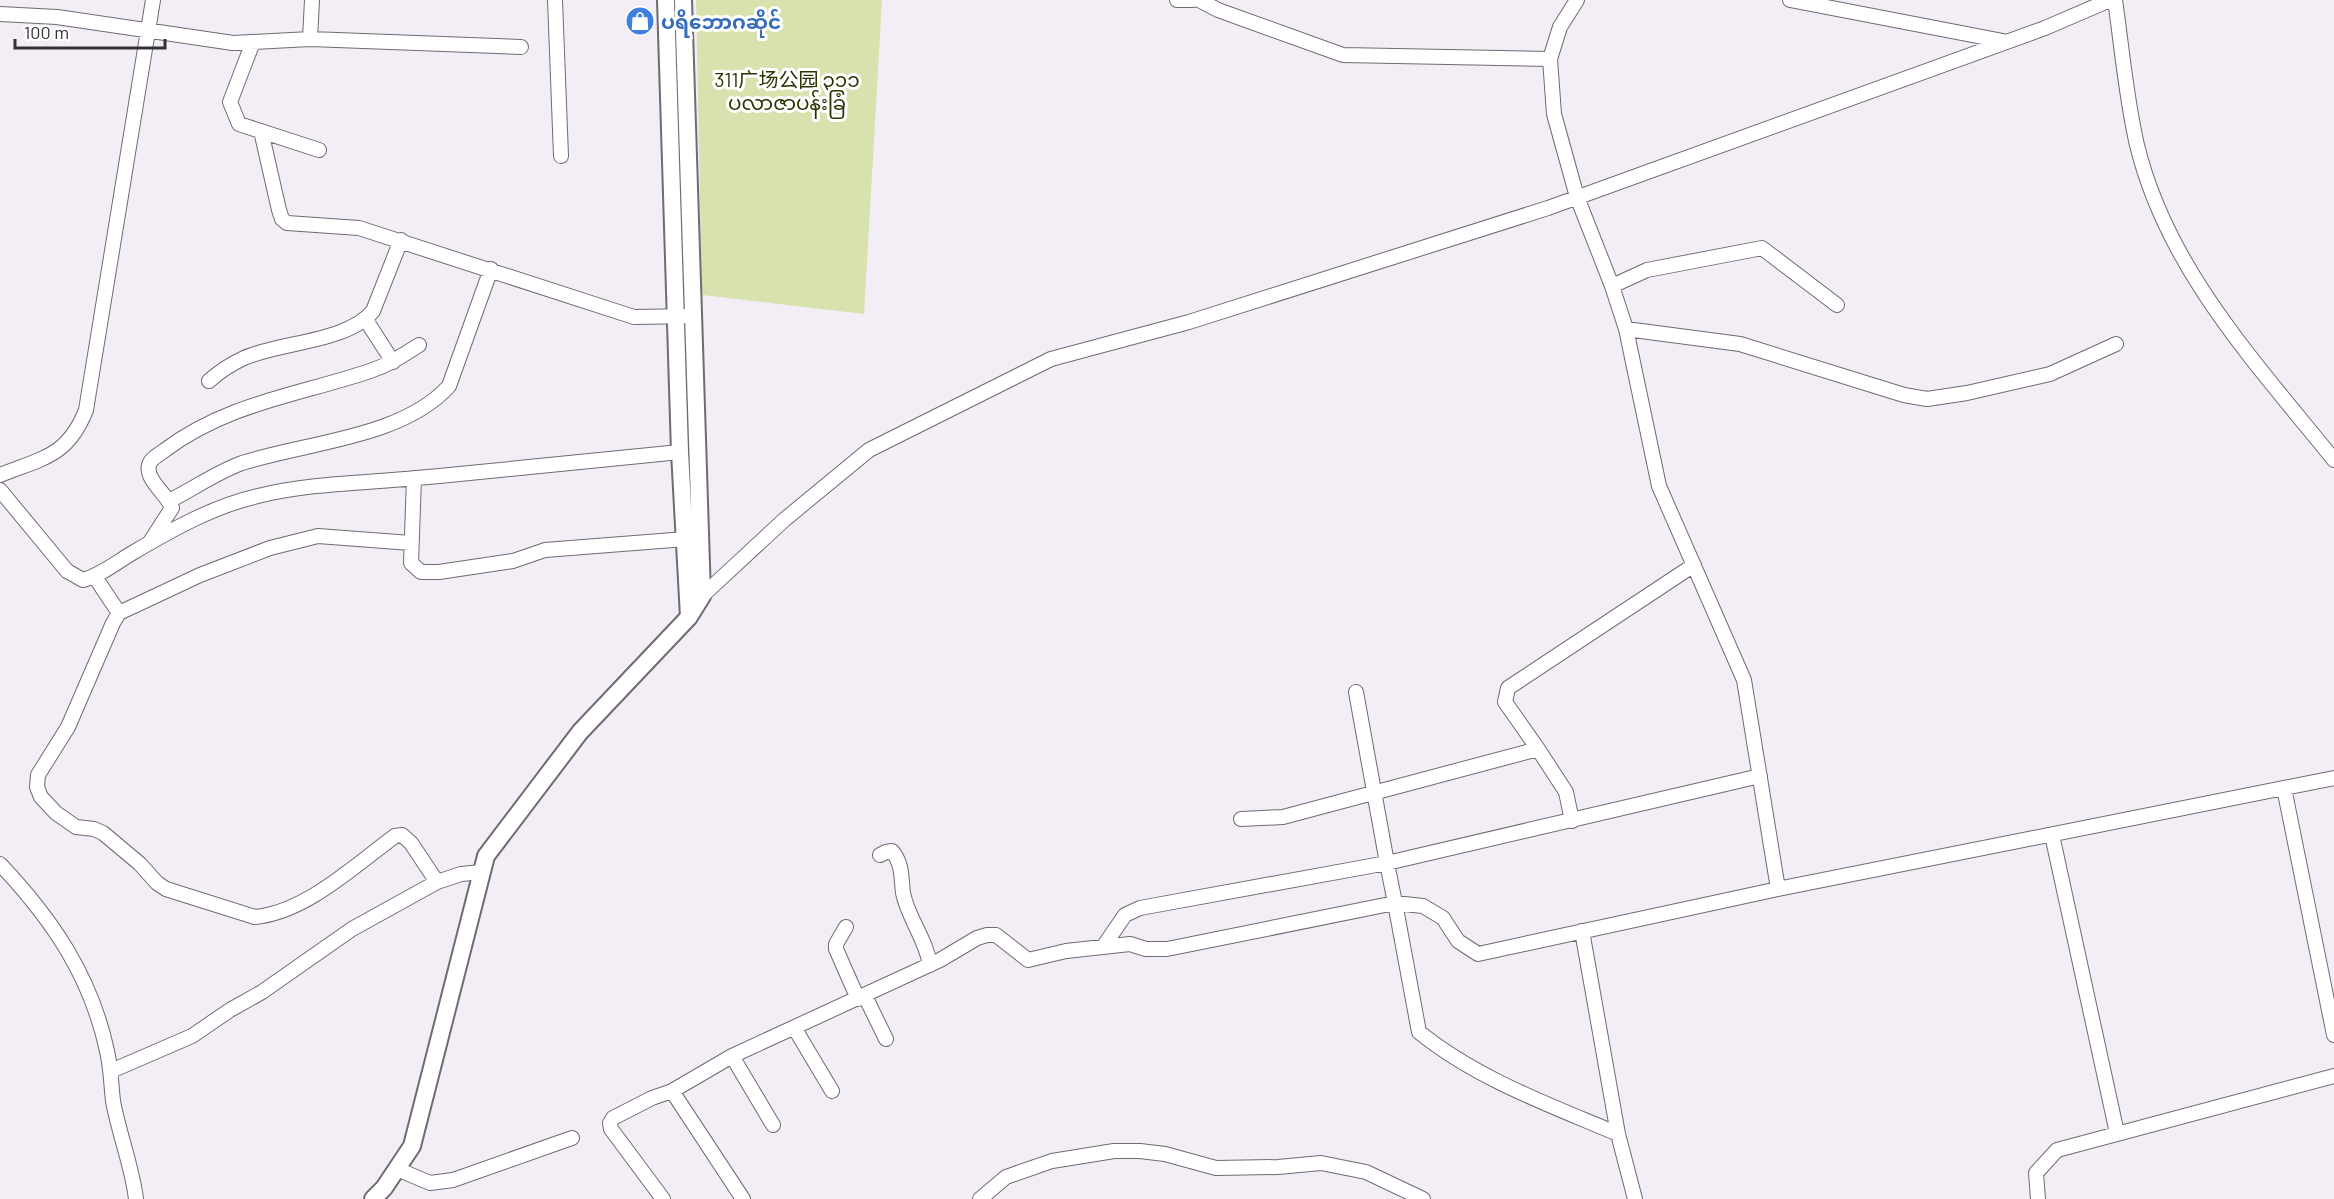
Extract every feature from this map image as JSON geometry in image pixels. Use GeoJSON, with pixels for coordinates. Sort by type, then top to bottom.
{"type":"FeatureCollection","features":[{"type":"Feature","properties":{"kind":"main road"},"geometry":{"type":"LineString","coordinates":[[666,0],[680,452],[688,617]]}},
{"type":"Feature","properties":{"kind":"main road"},"geometry":{"type":"LineString","coordinates":[[373,1199],[384,1188],[412,1146],[486,856],[580,732],[688,617],[702,596],[683,0]]}},
{"type":"Feature","properties":{"kind":"main road"},"geometry":{"type":"LineString","coordinates":[[669,108],[687,107]]}},
{"type":"Feature","properties":{"kind":"main road"},"geometry":{"type":"LineString","coordinates":[[673,213],[690,212]]}},
{"type":"Feature","properties":{"kind":"street"},"geometry":{"type":"LineString","coordinates":[[0,475],[55,454],[79,428],[86,410],[153,0]]}},
{"type":"Feature","properties":{"kind":"street"},"geometry":{"type":"LineString","coordinates":[[310,39],[312,0]]}},
{"type":"Feature","properties":{"kind":"street"},"geometry":{"type":"LineString","coordinates":[[555,0],[561,156]]}},
{"type":"Feature","properties":{"kind":"street"},"geometry":{"type":"LineString","coordinates":[[1177,0],[1185,2],[1193,0]]}},
{"type":"Feature","properties":{"kind":"street"},"geometry":{"type":"LineString","coordinates":[[1199,0],[1218,10],[1343,55],[1550,60]]}},
{"type":"Feature","properties":{"kind":"street"},"geometry":{"type":"LineString","coordinates":[[1577,0],[1560,27],[1550,60],[1554,114],[1577,197],[1612,286],[1626,329],[1659,486],[1744,680],[1778,889]]}},
{"type":"Feature","properties":{"kind":"street"},"geometry":{"type":"LineString","coordinates":[[1790,0],[2005,41]]}},
{"type":"Feature","properties":{"kind":"street"},"geometry":{"type":"LineString","coordinates":[[702,596],[784,520],[869,450],[1051,359],[1189,322],[1577,197],[2045,28],[2110,0]]}},
{"type":"Feature","properties":{"kind":"street"},"geometry":{"type":"LineString","coordinates":[[2115,0],[2138,146],[2174,244],[2235,337],[2334,460]]}},
{"type":"Feature","properties":{"kind":"street"},"geometry":{"type":"LineString","coordinates":[[0,14],[57,17],[233,43],[310,39],[521,47]]}},
{"type":"Feature","properties":{"kind":"street"},"geometry":{"type":"LineString","coordinates":[[253,42],[230,107],[242,126],[319,150]]}},
{"type":"Feature","properties":{"kind":"street"},"geometry":{"type":"LineString","coordinates":[[261,131],[282,219],[287,223],[360,228],[634,317],[694,316]]}},
{"type":"Feature","properties":{"kind":"street"},"geometry":{"type":"LineString","coordinates":[[209,381],[224,368],[245,357],[335,333],[366,320],[373,311],[401,240]]}},
{"type":"Feature","properties":{"kind":"street"},"geometry":{"type":"LineString","coordinates":[[1612,286],[1647,270],[1762,248],[1837,305]]}},
{"type":"Feature","properties":{"kind":"street"},"geometry":{"type":"LineString","coordinates":[[169,501],[239,464],[273,453],[370,432],[437,400],[449,386],[491,269]]}},
{"type":"Feature","properties":{"kind":"street"},"geometry":{"type":"LineString","coordinates":[[366,320],[393,362]]}},
{"type":"Feature","properties":{"kind":"street"},"geometry":{"type":"LineString","coordinates":[[1626,329],[1740,344],[1904,395],[1927,399],[1967,393],[2050,374],[2116,344]]}},
{"type":"Feature","properties":{"kind":"street"},"geometry":{"type":"LineString","coordinates":[[149,544],[171,513],[172,508],[150,476],[149,465],[151,460],[174,443],[251,405],[361,374],[393,362],[419,345]]}},
{"type":"Feature","properties":{"kind":"street"},"geometry":{"type":"LineString","coordinates":[[0,490],[67,571],[82,580],[94,577],[105,568],[219,508],[258,496],[312,486],[680,452]]}},
{"type":"Feature","properties":{"kind":"street"},"geometry":{"type":"LineString","coordinates":[[414,478],[411,563],[421,572],[439,572],[513,561],[546,550],[686,539]]}},
{"type":"Feature","properties":{"kind":"street"},"geometry":{"type":"LineString","coordinates":[[411,543],[318,536],[270,549],[200,575],[119,613],[68,727],[38,775],[37,787],[41,797],[56,813],[76,827],[103,833],[141,864],[166,889],[255,917],[269,916],[307,900],[395,836],[402,835],[411,843],[437,882]]}},
{"type":"Feature","properties":{"kind":"street"},"geometry":{"type":"LineString","coordinates":[[1572,821],[1566,792],[1505,702],[1508,688],[1694,565]]}},
{"type":"Feature","properties":{"kind":"street"},"geometry":{"type":"LineString","coordinates":[[94,577],[119,613]]}},
{"type":"Feature","properties":{"kind":"street"},"geometry":{"type":"LineString","coordinates":[[1356,692],[1419,1032],[1444,1053],[1506,1085],[1618,1134]]}},
{"type":"Feature","properties":{"kind":"street"},"geometry":{"type":"LineString","coordinates":[[1241,819],[1283,817],[1538,749]]}},
{"type":"Feature","properties":{"kind":"street"},"geometry":{"type":"LineString","coordinates":[[1103,947],[1125,915],[1140,908],[1387,863],[1460,844],[1572,821],[1760,776]]}},
{"type":"Feature","properties":{"kind":"street"},"geometry":{"type":"LineString","coordinates":[[663,1199],[611,1130],[610,1123],[613,1118],[652,1098],[672,1091],[732,1056],[930,965],[977,938],[987,935],[996,935],[1028,960],[1066,951],[1130,944],[1146,949],[1167,949],[1395,903],[1423,906],[1443,918],[1458,941],[1478,954],[1778,889],[2334,778]]}},
{"type":"Feature","properties":{"kind":"street"},"geometry":{"type":"LineString","coordinates":[[2284,788],[2334,1035]]}},
{"type":"Feature","properties":{"kind":"street"},"geometry":{"type":"LineString","coordinates":[[2052,835],[2117,1133]]}},
{"type":"Feature","properties":{"kind":"street"},"geometry":{"type":"LineString","coordinates":[[880,855],[886,852],[896,855],[901,869],[904,893],[927,950],[930,965]]}},
{"type":"Feature","properties":{"kind":"street"},"geometry":{"type":"LineString","coordinates":[[0,864],[41,911],[76,963],[101,1025],[111,1071],[113,1100],[136,1199]]}},
{"type":"Feature","properties":{"kind":"street"},"geometry":{"type":"LineString","coordinates":[[111,1071],[192,1036],[262,992],[352,929],[437,882],[461,874],[482,872]]}},
{"type":"Feature","properties":{"kind":"street"},"geometry":{"type":"LineString","coordinates":[[846,927],[836,944],[836,949],[886,1039]]}},
{"type":"Feature","properties":{"kind":"street"},"geometry":{"type":"LineString","coordinates":[[1582,931],[1618,1134],[1635,1199]]}},
{"type":"Feature","properties":{"kind":"street"},"geometry":{"type":"LineString","coordinates":[[795,1029],[832,1091]]}},
{"type":"Feature","properties":{"kind":"street"},"geometry":{"type":"LineString","coordinates":[[732,1056],[773,1125]]}},
{"type":"Feature","properties":{"kind":"street"},"geometry":{"type":"LineString","coordinates":[[2038,1199],[2036,1173],[2057,1150],[2334,1076]]}},
{"type":"Feature","properties":{"kind":"street"},"geometry":{"type":"LineString","coordinates":[[672,1091],[743,1199]]}},
{"type":"Feature","properties":{"kind":"street"},"geometry":{"type":"LineString","coordinates":[[397,1169],[430,1183],[453,1180],[572,1138]]}},
{"type":"Feature","properties":{"kind":"street"},"geometry":{"type":"LineString","coordinates":[[980,1199],[1006,1176],[1053,1161],[1123,1151],[1165,1154],[1216,1168],[1278,1167],[1321,1163],[1366,1172],[1423,1199]]}},
{"type":"Feature","properties":{"kind":"green space","name":"311广场公园 ၃၁၁ ပလာဇာပန်းခြံ"},"geometry":{"type":"Polygon","coordinates":[[[696,0],[882,0],[864,314],[702,295],[696,0]]]}},
{"type":"Feature","properties":{"kind":"place","name":"ပရိဘောဂဆိုင်"},"geometry":{"type":"Point","coordinates":[640,21]}}]}
